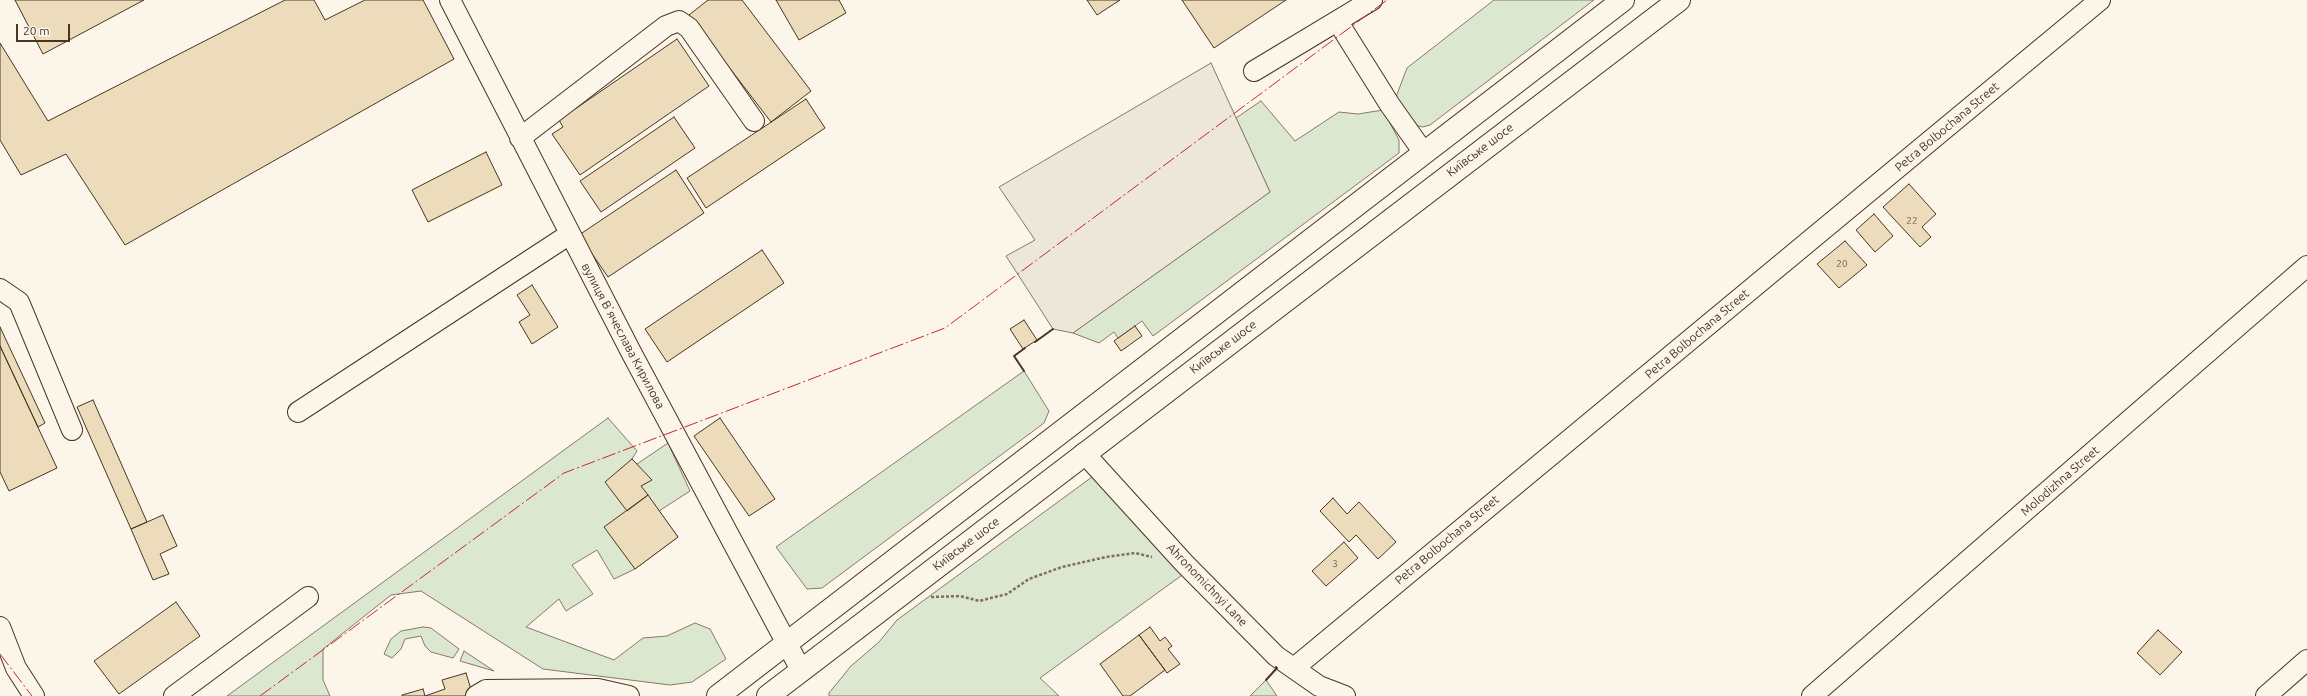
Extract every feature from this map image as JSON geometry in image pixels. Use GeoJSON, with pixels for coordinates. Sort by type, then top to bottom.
{"type":"FeatureCollection","features":[{"type":"Feature","properties":{"kind":"main road"},"geometry":{"type":"LineString","coordinates":[[718,696],[1623,0]]}},
{"type":"Feature","properties":{"kind":"main road","name":"Київське шосе"},"geometry":{"type":"LineString","coordinates":[[768,696],[1084,453],[1679,0]]}},
{"type":"Feature","properties":{"kind":"street","name":"вулиця Вʼячеслава Кирилова"},"geometry":{"type":"LineString","coordinates":[[450,0],[570,234],[800,670]]}},
{"type":"Feature","properties":{"kind":"street"},"geometry":{"type":"LineString","coordinates":[[1254,71],[1338,22],[1372,0]]}},
{"type":"Feature","properties":{"kind":"street","name":"Petra Bolbochana Street"},"geometry":{"type":"LineString","coordinates":[[1294,668],[2100,0]]}},
{"type":"Feature","properties":{"kind":"street"},"geometry":{"type":"LineString","coordinates":[[520,138],[666,26],[679,21],[688,28],[754,121]]}},
{"type":"Feature","properties":{"kind":"street"},"geometry":{"type":"LineString","coordinates":[[1338,22],[1390,105],[1424,153]]}},
{"type":"Feature","properties":{"kind":"street"},"geometry":{"type":"LineString","coordinates":[[298,412],[570,234]]}},
{"type":"Feature","properties":{"kind":"street","name":"Molodizhna Street"},"geometry":{"type":"LineString","coordinates":[[1812,696],[2307,266]]}},
{"type":"Feature","properties":{"kind":"street"},"geometry":{"type":"LineString","coordinates":[[0,289],[19,302],[72,430]]}},
{"type":"Feature","properties":{"kind":"street","name":"Ahronomichnyi Lane"},"geometry":{"type":"LineString","coordinates":[[1084,453],[1184,563],[1276,656],[1294,668],[1315,691],[1345,696]]}},
{"type":"Feature","properties":{"kind":"street"},"geometry":{"type":"LineString","coordinates":[[174,696],[308,597]]}},
{"type":"Feature","properties":{"kind":"street"},"geometry":{"type":"LineString","coordinates":[[0,627],[16,668],[34,696]]}},
{"type":"Feature","properties":{"kind":"street"},"geometry":{"type":"LineString","coordinates":[[2266,696],[2307,660]]}},
{"type":"Feature","properties":{"kind":"street"},"geometry":{"type":"LineString","coordinates":[[476,696],[486,690],[598,689],[629,696]]}},
{"type":"Feature","properties":{"kind":"path"},"geometry":{"type":"LineString","coordinates":[[899,595],[938,598],[960,596],[979,601],[1007,594],[1029,579],[1062,567],[1120,555],[1135,554],[1184,563]]}},
{"type":"Feature","properties":{"kind":"green space"},"geometry":{"type":"Polygon","coordinates":[[[1494,0],[1594,0],[1430,125],[1423,127],[1414,125],[1396,97],[1407,68],[1494,0]]]}},
{"type":"Feature","properties":{"kind":"green space"},"geometry":{"type":"Polygon","coordinates":[[[1261,101],[1295,141],[1339,112],[1358,114],[1383,110],[1399,140],[1399,153],[1153,336],[1142,321],[1118,338],[1114,332],[1099,343],[1073,333],[1270,192],[1236,118],[1261,101]]]}},
{"type":"Feature","properties":{"kind":"green space"},"geometry":{"type":"Polygon","coordinates":[[[1024,371],[1049,411],[1044,423],[822,588],[807,589],[776,547],[1024,371]]]}},
{"type":"Feature","properties":{"kind":"green space"},"geometry":{"type":"Polygon","coordinates":[[[608,418],[637,451],[632,459],[637,464],[668,443],[690,491],[659,511],[678,537],[635,569],[614,579],[597,550],[572,565],[593,594],[566,611],[559,599],[526,627],[614,660],[643,638],[667,636],[695,623],[710,629],[726,659],[692,682],[670,685],[543,669],[421,591],[391,595],[323,649],[323,680],[330,696],[227,696],[608,418]]]}},
{"type":"Feature","properties":{"kind":"green space"},"geometry":{"type":"Polygon","coordinates":[[[1092,477],[1185,573],[1040,678],[1059,696],[829,696],[829,693],[851,666],[879,642],[897,620],[1092,477]]]}},
{"type":"Feature","properties":{"kind":"green space"},"geometry":{"type":"Polygon","coordinates":[[[423,627],[431,628],[459,649],[453,658],[431,652],[425,646],[421,636],[405,639],[401,649],[392,658],[384,654],[391,639],[401,631],[423,627]]]}},
{"type":"Feature","properties":{"kind":"green space"},"geometry":{"type":"Polygon","coordinates":[[[464,651],[494,671],[460,661],[464,651]]]}},
{"type":"Feature","properties":{"kind":"green space"},"geometry":{"type":"Polygon","coordinates":[[[1266,680],[1277,696],[1250,696],[1266,680]]]}},
{"type":"Feature","properties":{"kind":"shaded area"},"geometry":{"type":"Polygon","coordinates":[[[1211,63],[1270,192],[1073,333],[1053,329],[1006,256],[1035,240],[999,187],[1211,63]]]}},
{"type":"Feature","properties":{"kind":"building"},"geometry":{"type":"Polygon","coordinates":[[[15,0],[144,0],[43,54],[15,0]]]}},
{"type":"Feature","properties":{"kind":"building"},"geometry":{"type":"Polygon","coordinates":[[[285,0],[314,0],[325,20],[365,0],[423,0],[454,59],[125,245],[66,154],[21,175],[0,140],[0,43],[48,121],[285,0]]]}},
{"type":"Feature","properties":{"kind":"building"},"geometry":{"type":"Polygon","coordinates":[[[708,0],[742,0],[811,91],[771,122],[689,15],[708,0]]]}},
{"type":"Feature","properties":{"kind":"building"},"geometry":{"type":"Polygon","coordinates":[[[776,0],[839,0],[846,13],[799,40],[776,0]]]}},
{"type":"Feature","properties":{"kind":"building"},"geometry":{"type":"Polygon","coordinates":[[[1087,0],[1120,0],[1097,15],[1087,0]]]}},
{"type":"Feature","properties":{"kind":"building"},"geometry":{"type":"Polygon","coordinates":[[[1182,0],[1286,0],[1214,48],[1182,0]]]}},
{"type":"Feature","properties":{"kind":"building"},"geometry":{"type":"Polygon","coordinates":[[[677,39],[709,86],[580,175],[552,134],[563,127],[559,120],[677,39]]]}},
{"type":"Feature","properties":{"kind":"building"},"geometry":{"type":"Polygon","coordinates":[[[806,99],[825,128],[706,208],[687,178],[806,99]]]}},
{"type":"Feature","properties":{"kind":"building"},"geometry":{"type":"Polygon","coordinates":[[[674,117],[695,148],[601,212],[580,181],[674,117]]]}},
{"type":"Feature","properties":{"kind":"building"},"geometry":{"type":"Polygon","coordinates":[[[486,152],[502,185],[428,222],[412,190],[486,152]]]}},
{"type":"Feature","properties":{"kind":"building"},"geometry":{"type":"Polygon","coordinates":[[[676,170],[704,213],[608,277],[579,235],[676,170]]]}},
{"type":"Feature","properties":{"kind":"building"},"geometry":{"type":"Polygon","coordinates":[[[1909,184],[1936,214],[1922,227],[1931,237],[1920,247],[1883,207],[1909,184]]]}},
{"type":"Feature","properties":{"kind":"building"},"geometry":{"type":"Polygon","coordinates":[[[1874,214],[1893,236],[1875,252],[1856,230],[1874,214]]]}},
{"type":"Feature","properties":{"kind":"building"},"geometry":{"type":"Polygon","coordinates":[[[1845,241],[1867,265],[1839,288],[1817,264],[1845,241]]]}},
{"type":"Feature","properties":{"kind":"building"},"geometry":{"type":"Polygon","coordinates":[[[762,250],[784,283],[667,362],[645,329],[762,250]]]}},
{"type":"Feature","properties":{"kind":"building"},"geometry":{"type":"Polygon","coordinates":[[[532,285],[558,327],[532,344],[519,322],[530,315],[517,295],[532,285]]]}},
{"type":"Feature","properties":{"kind":"building"},"geometry":{"type":"Polygon","coordinates":[[[1024,320],[1037,340],[1023,349],[1010,329],[1024,320]]]}},
{"type":"Feature","properties":{"kind":"building"},"geometry":{"type":"Polygon","coordinates":[[[1135,326],[1142,336],[1121,351],[1114,341],[1135,326]]]}},
{"type":"Feature","properties":{"kind":"building"},"geometry":{"type":"Polygon","coordinates":[[[0,327],[45,423],[38,427],[0,346],[0,327]]]}},
{"type":"Feature","properties":{"kind":"building"},"geometry":{"type":"Polygon","coordinates":[[[0,346],[57,468],[9,491],[0,472],[0,346]]]}},
{"type":"Feature","properties":{"kind":"building"},"geometry":{"type":"Polygon","coordinates":[[[93,400],[147,522],[131,529],[77,407],[93,400]]]}},
{"type":"Feature","properties":{"kind":"building"},"geometry":{"type":"Polygon","coordinates":[[[720,418],[775,499],[749,516],[694,436],[720,418]]]}},
{"type":"Feature","properties":{"kind":"building"},"geometry":{"type":"Polygon","coordinates":[[[632,459],[652,480],[641,486],[648,495],[627,511],[605,482],[632,459]]]}},
{"type":"Feature","properties":{"kind":"building"},"geometry":{"type":"Polygon","coordinates":[[[648,495],[678,537],[635,569],[604,527],[648,495]]]}},
{"type":"Feature","properties":{"kind":"building"},"geometry":{"type":"Polygon","coordinates":[[[1333,498],[1347,514],[1359,502],[1396,542],[1378,559],[1356,535],[1349,542],[1320,511],[1333,498]]]}},
{"type":"Feature","properties":{"kind":"building"},"geometry":{"type":"Polygon","coordinates":[[[163,515],[177,546],[160,554],[169,574],[153,580],[131,529],[163,515]]]}},
{"type":"Feature","properties":{"kind":"building"},"geometry":{"type":"Polygon","coordinates":[[[1344,542],[1358,558],[1326,586],[1312,571],[1344,542]]]}},
{"type":"Feature","properties":{"kind":"building"},"geometry":{"type":"Polygon","coordinates":[[[176,602],[200,636],[119,694],[94,661],[176,602]]]}},
{"type":"Feature","properties":{"kind":"building"},"geometry":{"type":"Polygon","coordinates":[[[1150,627],[1160,641],[1165,637],[1172,646],[1168,649],[1180,664],[1167,673],[1139,635],[1150,627]]]}},
{"type":"Feature","properties":{"kind":"building"},"geometry":{"type":"Polygon","coordinates":[[[2158,630],[2182,652],[2160,675],[2137,653],[2158,630]]]}},
{"type":"Feature","properties":{"kind":"building"},"geometry":{"type":"Polygon","coordinates":[[[1139,635],[1165,670],[1130,696],[1123,696],[1100,664],[1139,635]]]}},
{"type":"Feature","properties":{"kind":"building"},"geometry":{"type":"Polygon","coordinates":[[[466,673],[473,696],[425,696],[445,689],[442,680],[466,673]]]}},
{"type":"Feature","properties":{"kind":"building"},"geometry":{"type":"Polygon","coordinates":[[[423,689],[425,696],[402,696],[402,695],[423,689]]]}},
{"type":"Feature","properties":{"kind":"wall"},"geometry":{"type":"LineString","coordinates":[[1035,342],[1053,329]]}},
{"type":"Feature","properties":{"kind":"wall"},"geometry":{"type":"LineString","coordinates":[[1024,371],[1014,356],[1025,348]]}},
{"type":"Feature","properties":{"kind":"wall"},"geometry":{"type":"LineString","coordinates":[[1266,680],[1277,668],[1276,667]]}},
{"type":"Feature","properties":{"kind":"power"},"geometry":{"type":"LineString","coordinates":[[260,696],[564,473],[945,328],[1387,0]]}},
{"type":"Feature","properties":{"kind":"power"},"geometry":{"type":"LineString","coordinates":[[0,654],[32,696]]}}]}
